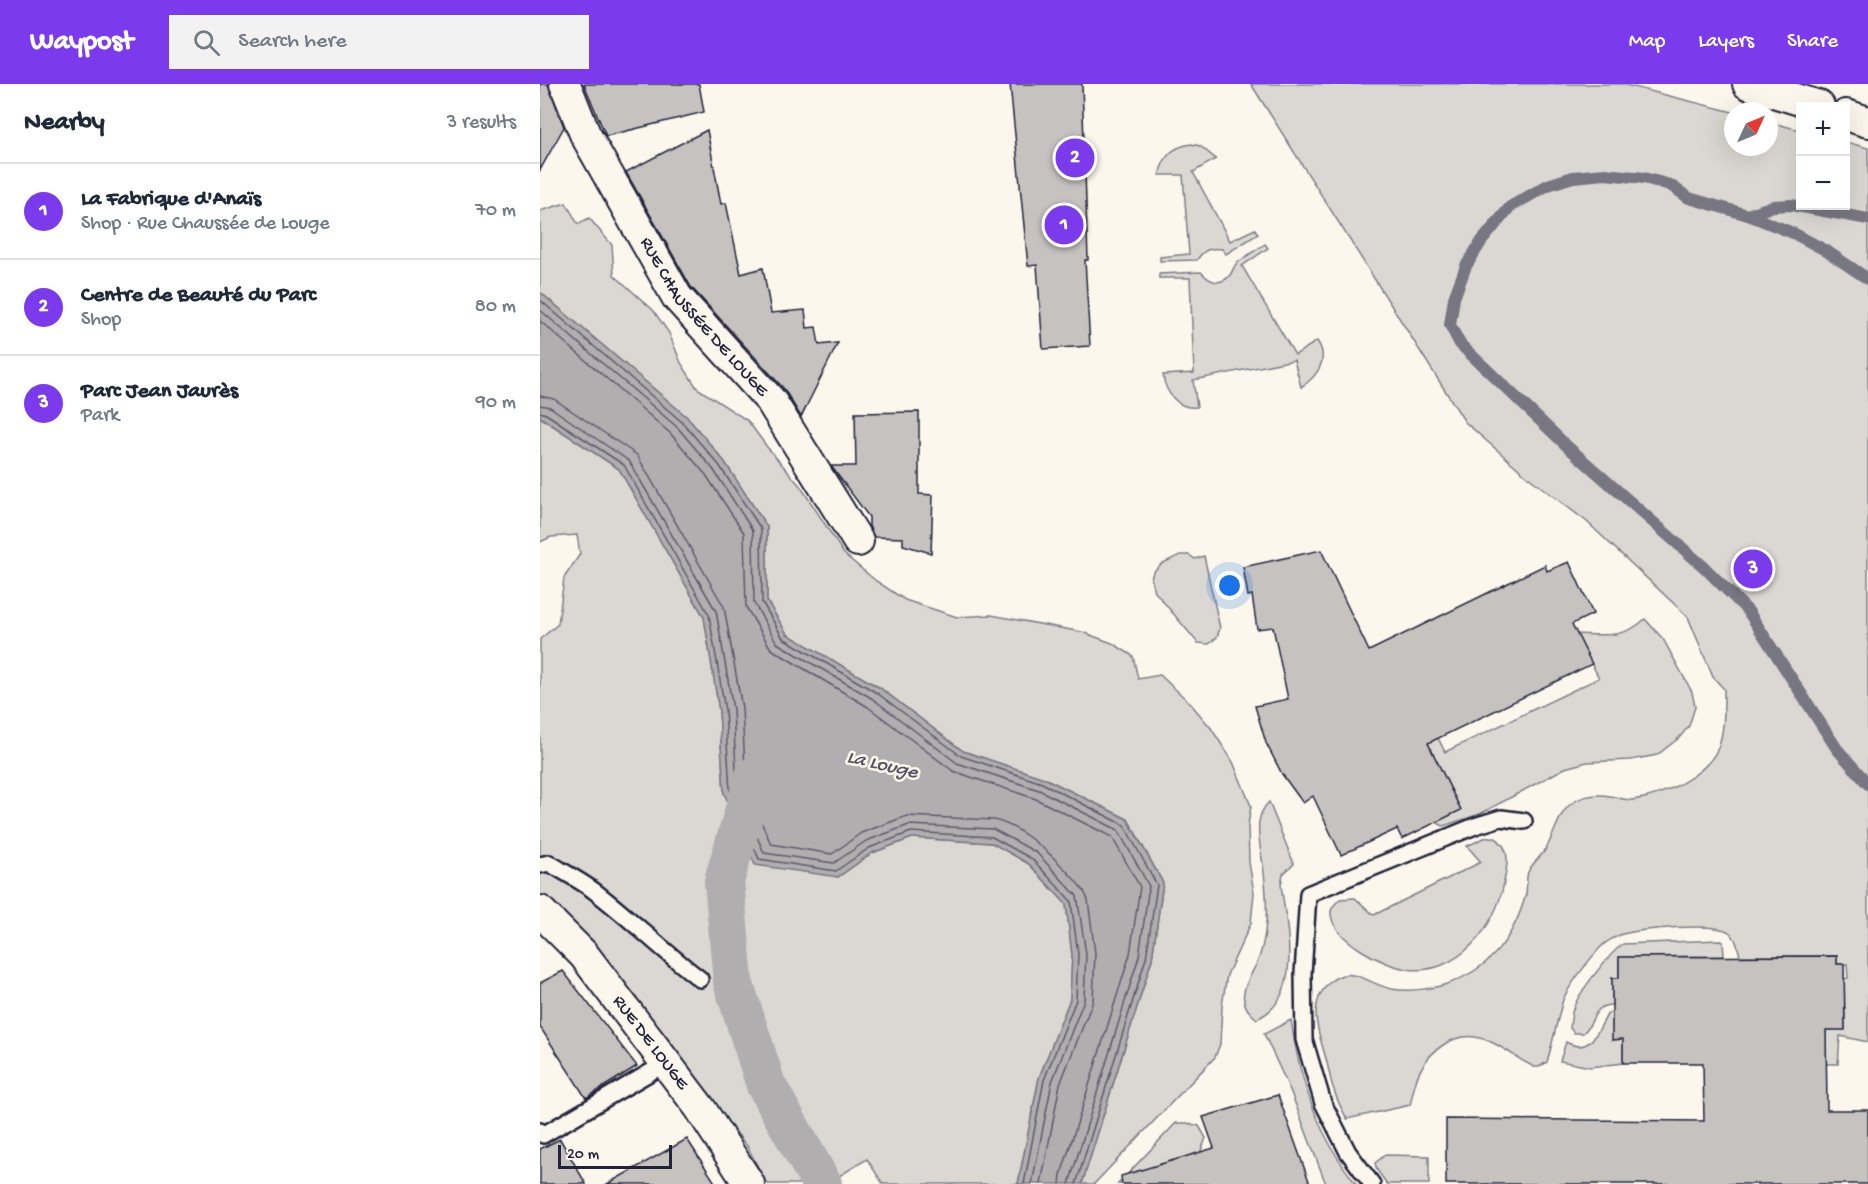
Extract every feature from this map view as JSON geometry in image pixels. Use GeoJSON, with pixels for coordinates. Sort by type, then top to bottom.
{"type":"FeatureCollection","features":[{"type":"Feature","properties":{"kind":"street","name":"RUE CHAUSSÉE DE LOUGE"},"geometry":{"type":"LineString","coordinates":[[565,84],[585,134],[677,297],[771,401],[858,541]]}},
{"type":"Feature","properties":{"kind":"street"},"geometry":{"type":"LineString","coordinates":[[1748,84],[1807,102]]}},
{"type":"Feature","properties":{"kind":"street"},"geometry":{"type":"LineString","coordinates":[[1850,117],[1868,122]]}},
{"type":"Feature","properties":{"kind":"street","name":"RUE DE LOUGE"},"geometry":{"type":"LineString","coordinates":[[540,911],[584,955],[700,1108],[749,1184]]}},
{"type":"Feature","properties":{"kind":"lane"},"geometry":{"type":"LineString","coordinates":[[1372,1184],[1348,1152],[1323,1103],[1304,1039],[1303,974],[1308,894],[1475,826],[1501,818],[1524,820]]}},
{"type":"Feature","properties":{"kind":"lane"},"geometry":{"type":"LineString","coordinates":[[540,865],[549,863],[591,888],[700,980]]}},
{"type":"Feature","properties":{"kind":"lane"},"geometry":{"type":"LineString","coordinates":[[540,1131],[543,1135],[666,1063]]}},
{"type":"Feature","properties":{"kind":"shaded area"},"geometry":{"type":"Polygon","coordinates":[[[1251,84],[1622,84],[1724,110],[1724,156],[1778,156],[1778,124],[1796,129],[1796,210],[1850,210],[1850,143],[1868,148],[1868,1042],[1840,1036],[1838,1064],[1826,1064],[1826,1030],[1845,1029],[1844,979],[1848,978],[1847,964],[1837,964],[1837,956],[1740,956],[1733,937],[1729,932],[1721,929],[1693,927],[1658,929],[1620,935],[1604,944],[1594,955],[1575,979],[1563,1000],[1547,1062],[1539,1067],[1534,1067],[1498,1045],[1483,1039],[1459,1038],[1444,1045],[1425,1062],[1417,1077],[1410,1105],[1347,1119],[1333,1086],[1318,1032],[1317,1003],[1326,986],[1342,975],[1350,975],[1392,989],[1421,989],[1450,983],[1478,968],[1499,949],[1508,937],[1526,894],[1528,872],[1545,850],[1569,805],[1592,795],[1632,800],[1669,790],[1704,768],[1718,748],[1723,726],[1724,689],[1713,677],[1688,617],[1586,521],[1528,477],[1465,422],[1251,84]]]}},
{"type":"Feature","properties":{"kind":"shaded area"},"geometry":{"type":"Polygon","coordinates":[[[1191,144],[1200,146],[1216,159],[1193,172],[1230,241],[1255,229],[1258,234],[1226,254],[1222,249],[1214,248],[1204,252],[1197,260],[1160,261],[1160,257],[1189,254],[1183,175],[1159,175],[1166,158],[1174,150],[1191,144]]]}},
{"type":"Feature","properties":{"kind":"shaded area"},"geometry":{"type":"Polygon","coordinates":[[[566,203],[578,224],[589,218],[612,245],[614,275],[653,310],[669,333],[681,363],[697,388],[748,421],[801,487],[844,554],[876,581],[905,600],[957,617],[991,615],[1082,632],[1112,643],[1133,656],[1138,679],[1160,675],[1190,703],[1211,728],[1233,762],[1251,806],[1248,825],[1249,862],[1254,893],[1251,923],[1227,975],[1222,1006],[1220,1044],[1215,1057],[1094,1184],[1082,1184],[1152,959],[1163,883],[1128,819],[1044,778],[963,751],[880,688],[787,634],[767,601],[767,527],[724,461],[687,417],[540,292],[540,211],[566,203]]]}},
{"type":"Feature","properties":{"kind":"shaded area"},"geometry":{"type":"Polygon","coordinates":[[[1265,244],[1268,248],[1242,266],[1295,355],[1317,341],[1321,348],[1322,361],[1317,373],[1301,387],[1294,360],[1193,380],[1197,407],[1178,403],[1166,388],[1163,375],[1194,373],[1190,278],[1159,278],[1159,274],[1201,272],[1211,280],[1219,282],[1230,275],[1237,263],[1265,244]]]}},
{"type":"Feature","properties":{"kind":"shaded area"},"geometry":{"type":"Polygon","coordinates":[[[540,417],[619,469],[704,617],[719,711],[724,793],[838,877],[872,853],[912,838],[992,843],[1029,864],[1066,904],[1072,955],[1070,999],[1039,1078],[1018,1184],[883,1184],[867,1159],[826,1184],[767,1184],[747,1146],[590,952],[540,896],[540,639],[558,624],[564,578],[580,554],[577,535],[551,537],[540,542],[540,417]]]}},
{"type":"Feature","properties":{"kind":"shaded area"},"geometry":{"type":"Polygon","coordinates":[[[1180,555],[1189,555],[1195,559],[1204,556],[1220,628],[1217,637],[1209,644],[1198,643],[1155,592],[1151,578],[1153,572],[1161,564],[1180,555]]]}},
{"type":"Feature","properties":{"kind":"shaded area"},"geometry":{"type":"Polygon","coordinates":[[[1645,619],[1663,639],[1692,692],[1695,707],[1689,726],[1679,738],[1657,755],[1631,760],[1587,762],[1565,768],[1480,814],[1443,826],[1436,822],[1461,810],[1442,772],[1406,754],[1438,738],[1445,752],[1599,678],[1576,634],[1621,633],[1645,619]]]}},
{"type":"Feature","properties":{"kind":"shaded area"},"geometry":{"type":"Polygon","coordinates":[[[1269,802],[1294,864],[1283,874],[1281,884],[1289,959],[1282,994],[1272,1009],[1257,1019],[1245,1006],[1244,992],[1259,958],[1266,928],[1266,891],[1259,841],[1259,819],[1269,802]]]}},
{"type":"Feature","properties":{"kind":"shaded area"},"geometry":{"type":"Polygon","coordinates":[[[1494,837],[1503,846],[1507,856],[1507,869],[1500,899],[1483,931],[1458,957],[1442,965],[1425,969],[1397,967],[1374,957],[1350,942],[1334,924],[1331,910],[1340,899],[1355,898],[1374,915],[1481,862],[1467,846],[1484,838],[1494,837]]]}},
{"type":"Feature","properties":{"kind":"shaded area"},"geometry":{"type":"Polygon","coordinates":[[[1720,940],[1723,942],[1724,956],[1619,957],[1619,978],[1612,978],[1612,1005],[1597,1011],[1583,1033],[1574,1033],[1570,1028],[1573,1009],[1581,993],[1603,964],[1623,944],[1720,940]]]}},
{"type":"Feature","properties":{"kind":"shaded area"},"geometry":{"type":"Polygon","coordinates":[[[1612,1012],[1613,1040],[1623,1039],[1623,1063],[1590,1067],[1560,1061],[1566,1042],[1582,1046],[1588,1043],[1597,1033],[1608,1013],[1612,1012]]]}},
{"type":"Feature","properties":{"kind":"shaded area"},"geometry":{"type":"Polygon","coordinates":[[[1291,1020],[1299,1064],[1312,1106],[1331,1147],[1356,1184],[1326,1184],[1290,1090],[1264,1034],[1291,1020]]]}},
{"type":"Feature","properties":{"kind":"shaded area"},"geometry":{"type":"Polygon","coordinates":[[[1176,1123],[1199,1126],[1206,1138],[1200,1153],[1165,1184],[1118,1184],[1176,1123]]]}},
{"type":"Feature","properties":{"kind":"shaded area"},"geometry":{"type":"Polygon","coordinates":[[[1385,1155],[1429,1156],[1429,1184],[1387,1184],[1375,1163],[1385,1155]]]}},
{"type":"Feature","properties":{"kind":"water","name":"La Louge"},"geometry":{"type":"Polygon","coordinates":[[[540,292],[687,417],[724,461],[767,527],[767,601],[787,634],[880,688],[963,751],[1044,778],[1127,819],[1163,883],[1152,959],[1082,1184],[1018,1184],[1039,1078],[1070,999],[1072,955],[1066,904],[1029,864],[992,843],[912,838],[872,853],[838,877],[755,865],[724,793],[719,711],[704,617],[619,469],[540,417],[540,292]]]}},
{"type":"Feature","properties":{"kind":"building"},"geometry":{"type":"Polygon","coordinates":[[[540,84],[548,84],[564,127],[540,170],[540,84]]]}},
{"type":"Feature","properties":{"kind":"building"},"geometry":{"type":"Polygon","coordinates":[[[584,84],[699,84],[704,112],[606,136],[584,84]]]}},
{"type":"Feature","properties":{"kind":"building"},"geometry":{"type":"Polygon","coordinates":[[[1010,84],[1082,84],[1088,260],[1085,260],[1090,346],[1043,349],[1037,265],[1028,266],[1010,84]]]}},
{"type":"Feature","properties":{"kind":"building"},"geometry":{"type":"Polygon","coordinates":[[[707,130],[721,204],[726,203],[741,274],[763,268],[771,313],[805,310],[807,328],[816,327],[819,345],[838,343],[801,417],[784,389],[691,287],[626,172],[707,130]]]}},
{"type":"Feature","properties":{"kind":"building"},"geometry":{"type":"Polygon","coordinates":[[[919,412],[919,494],[933,495],[931,553],[903,545],[903,538],[874,537],[869,526],[869,517],[831,466],[856,466],[855,413],[919,412]]]}},
{"type":"Feature","properties":{"kind":"building"},"geometry":{"type":"Polygon","coordinates":[[[1321,550],[1369,651],[1545,565],[1547,571],[1569,562],[1593,614],[1572,624],[1592,664],[1428,743],[1461,810],[1402,839],[1397,829],[1341,855],[1313,796],[1303,803],[1282,774],[1266,743],[1255,706],[1288,699],[1273,627],[1257,629],[1252,595],[1248,596],[1243,567],[1321,550]]]}},
{"type":"Feature","properties":{"kind":"building"},"geometry":{"type":"Polygon","coordinates":[[[1837,956],[1837,964],[1844,964],[1845,1030],[1826,1030],[1827,1110],[1868,1110],[1868,1184],[1446,1184],[1446,1119],[1704,1121],[1703,1063],[1623,1063],[1623,1039],[1612,1040],[1612,978],[1619,978],[1619,957],[1837,956]]]}},
{"type":"Feature","properties":{"kind":"building"},"geometry":{"type":"Polygon","coordinates":[[[563,971],[637,1066],[586,1098],[540,1027],[540,983],[563,971]]]}},
{"type":"Feature","properties":{"kind":"building"},"geometry":{"type":"Polygon","coordinates":[[[1278,1095],[1310,1184],[1122,1184],[1121,1176],[1214,1148],[1203,1117],[1278,1095]]]}},
{"type":"Feature","properties":{"kind":"building"},"geometry":{"type":"Polygon","coordinates":[[[560,1139],[586,1184],[540,1184],[540,1149],[560,1139]]]}},
{"type":"Feature","properties":{"kind":"building"},"geometry":{"type":"Polygon","coordinates":[[[687,1139],[716,1184],[607,1184],[687,1139]]]}},
{"type":"Feature","properties":{"kind":"waterway"},"geometry":{"type":"LineString","coordinates":[[1868,279],[1825,250],[1793,233],[1748,215],[1689,198],[1670,185],[1644,178],[1605,174],[1573,177],[1548,185],[1510,207],[1481,242],[1466,266],[1454,298],[1450,325],[1460,344],[1569,448],[1704,567],[1748,611],[1837,749],[1868,784]]}},
{"type":"Feature","properties":{"kind":"waterway"},"geometry":{"type":"LineString","coordinates":[[1748,215],[1773,206],[1791,205],[1868,219]]}},
{"type":"Feature","properties":{"kind":"waterway"},"geometry":{"type":"LineString","coordinates":[[755,776],[724,881],[733,982],[766,1085],[822,1184]]}},
{"type":"Feature","properties":{"kind":"place","name":"Centre de Beauté du Parc"},"geometry":{"type":"Point","coordinates":[1075,158]}},
{"type":"Feature","properties":{"kind":"place","name":"La Fabrique d'Anaïs"},"geometry":{"type":"Point","coordinates":[1064,225]}},
{"type":"Feature","properties":{"kind":"place","name":"Parc Jean Jaurès"},"geometry":{"type":"Point","coordinates":[1753,569]}}]}
